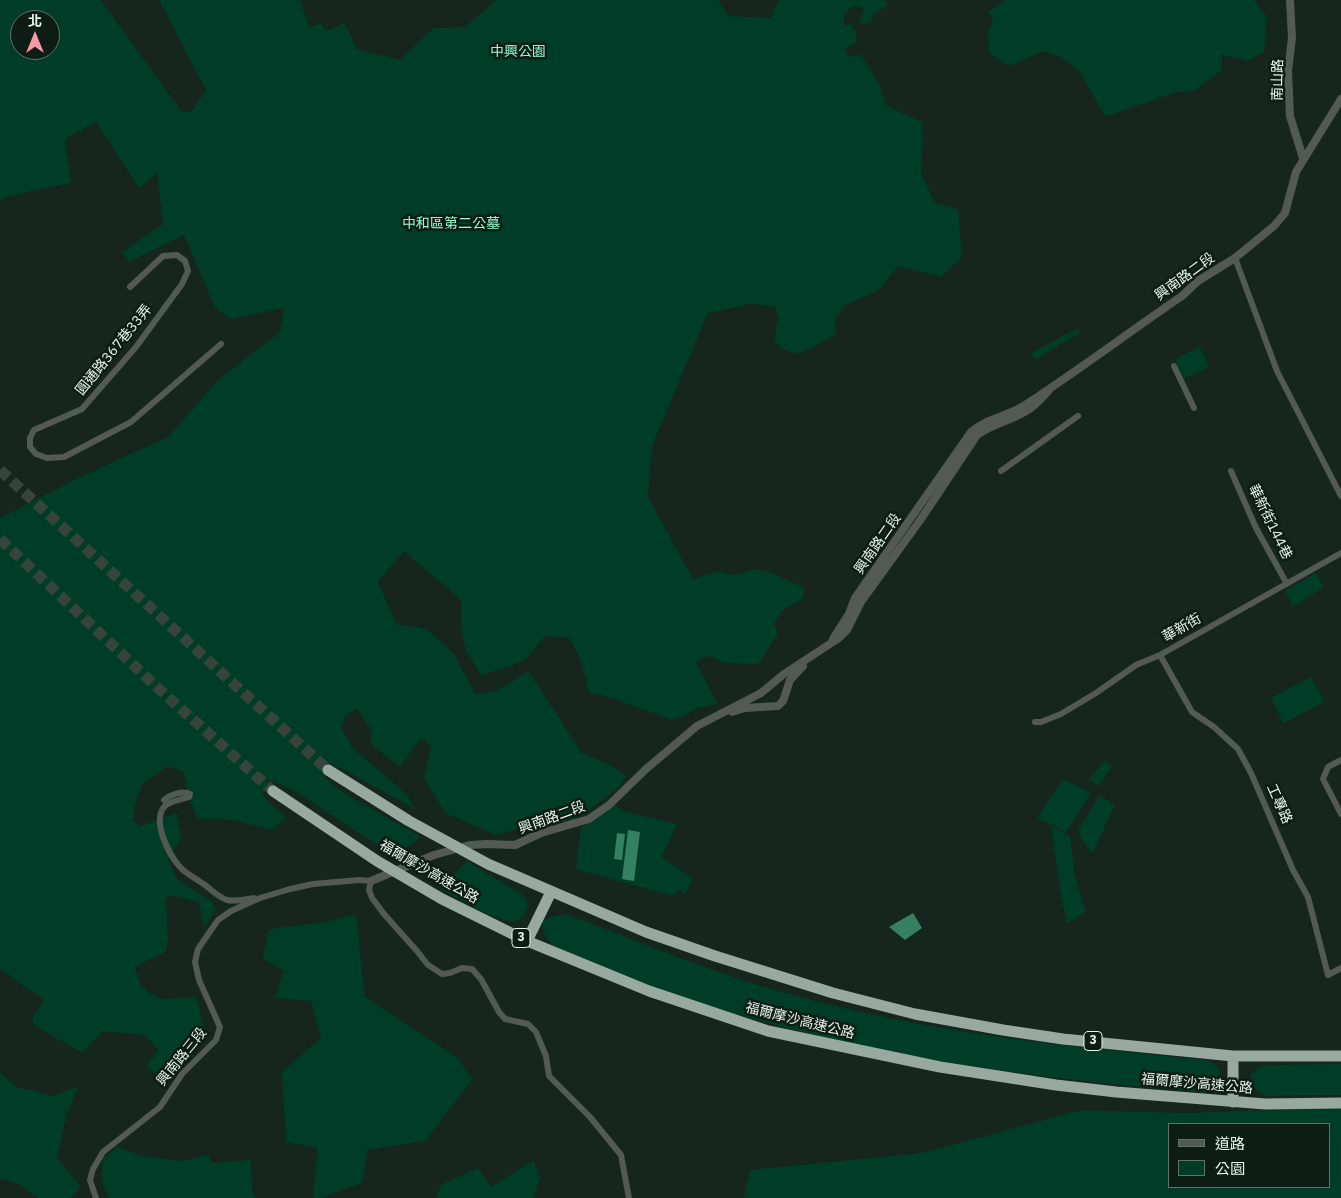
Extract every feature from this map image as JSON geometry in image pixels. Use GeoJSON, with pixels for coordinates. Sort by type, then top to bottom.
{"type":"FeatureCollection","features":[{"type":"Feature","properties":{"kind":"highway","name":"3"},"geometry":{"type":"LineString","coordinates":[[328,770],[409,821],[488,864],[551,892],[646,932],[842,996],[915,1014],[1063,1039],[1232,1056],[1341,1056]]}},
{"type":"Feature","properties":{"kind":"highway","name":"福爾摩沙高速公路"},"geometry":{"type":"LineString","coordinates":[[273,791],[377,860],[442,899],[527,941],[649,991],[768,1031],[940,1067],[1056,1085],[1233,1102],[1266,1104],[1341,1103]]}},
{"type":"Feature","properties":{"kind":"highway"},"geometry":{"type":"LineString","coordinates":[[527,941],[551,892]]}},
{"type":"Feature","properties":{"kind":"highway"},"geometry":{"type":"LineString","coordinates":[[1232,1056],[1233,1102]]}},
{"type":"Feature","properties":{"kind":"street","name":"南山路"},"geometry":{"type":"LineString","coordinates":[[1290,0],[1292,38],[1288,71],[1290,116],[1303,158]]}},
{"type":"Feature","properties":{"kind":"street","name":"興南路二段"},"geometry":{"type":"LineString","coordinates":[[371,881],[434,855],[470,845],[515,845],[547,831],[589,819],[609,806],[646,769],[697,726],[761,693],[784,674],[827,646],[849,614],[855,598],[971,432],[979,425],[1015,411],[1049,390],[1182,296],[1198,282],[1235,258],[1274,226],[1285,213],[1296,172],[1303,158],[1341,99]]}},
{"type":"Feature","properties":{"kind":"street","name":"圓通路367巷33弄"},"geometry":{"type":"LineString","coordinates":[[130,287],[163,256],[177,255],[184,262],[188,271],[182,284],[136,347],[82,409],[34,430],[30,438],[30,447],[36,454],[47,458],[64,457],[131,422],[221,344]]}},
{"type":"Feature","properties":{"kind":"street"},"geometry":{"type":"LineString","coordinates":[[1235,258],[1277,371],[1341,496]]}},
{"type":"Feature","properties":{"kind":"street"},"geometry":{"type":"LineString","coordinates":[[1174,366],[1194,408]]}},
{"type":"Feature","properties":{"kind":"street"},"geometry":{"type":"LineString","coordinates":[[1001,471],[1078,416]]}},
{"type":"Feature","properties":{"kind":"street","name":"華新街144巷"},"geometry":{"type":"LineString","coordinates":[[1231,471],[1256,528],[1287,584]]}},
{"type":"Feature","properties":{"kind":"street","name":"華新街"},"geometry":{"type":"LineString","coordinates":[[1035,722],[1042,722],[1061,714],[1096,694],[1136,665],[1160,655],[1341,553]]}},
{"type":"Feature","properties":{"kind":"street","name":"興南路二段"},"geometry":{"type":"LineString","coordinates":[[713,717],[745,708],[778,706],[783,701],[790,680],[816,654]]}},
{"type":"Feature","properties":{"kind":"street","name":"工專路"},"geometry":{"type":"LineString","coordinates":[[1160,655],[1192,712],[1214,727],[1238,749],[1251,773],[1293,870],[1308,897],[1328,975],[1341,968]]}},
{"type":"Feature","properties":{"kind":"street"},"geometry":{"type":"LineString","coordinates":[[1341,760],[1328,767],[1323,779],[1341,814]]}},
{"type":"Feature","properties":{"kind":"street"},"geometry":{"type":"LineString","coordinates":[[164,800],[169,796],[184,792],[190,794],[189,797],[168,803],[160,815],[160,828],[165,843],[181,868],[217,895],[227,900],[260,898]]}},
{"type":"Feature","properties":{"kind":"street","name":"興南路三段"},"geometry":{"type":"LineString","coordinates":[[96,1198],[90,1180],[93,1169],[103,1152],[160,1107],[182,1074],[216,1040],[220,1027],[199,980],[195,962],[198,949],[218,920],[231,911],[260,898],[282,891],[313,884],[359,880],[371,881]]}},
{"type":"Feature","properties":{"kind":"street"},"geometry":{"type":"LineString","coordinates":[[371,881],[369,890],[372,898],[428,965],[442,974],[462,968],[472,969],[481,979],[499,1012],[505,1019],[528,1024],[536,1032],[546,1056],[549,1076],[595,1122],[620,1155],[629,1198]]}},
{"type":"Feature","properties":{"kind":"green space"},"geometry":{"type":"Polygon","coordinates":[[[0,0],[101,0],[182,112],[192,111],[206,90],[159,0],[302,0],[300,1],[310,27],[321,23],[326,31],[345,23],[357,49],[400,60],[433,28],[465,27],[496,0],[718,0],[728,16],[771,18],[780,0],[886,0],[887,6],[874,14],[871,22],[859,25],[864,8],[853,6],[844,15],[844,25],[851,24],[856,31],[856,43],[845,48],[847,57],[861,55],[879,83],[886,105],[922,122],[921,173],[935,203],[958,209],[962,257],[941,277],[898,266],[879,290],[844,306],[835,320],[836,335],[799,354],[783,349],[774,341],[778,318],[775,306],[751,304],[708,313],[652,446],[648,497],[693,579],[719,571],[734,575],[757,570],[775,574],[804,587],[804,598],[784,609],[774,623],[778,634],[758,664],[726,663],[708,656],[696,662],[718,704],[698,708],[672,720],[612,698],[590,693],[578,654],[569,638],[545,636],[526,659],[509,667],[481,675],[466,651],[461,629],[461,600],[404,551],[378,582],[397,625],[427,629],[454,654],[475,694],[496,691],[529,671],[581,752],[612,766],[626,776],[620,786],[571,822],[539,822],[496,835],[445,813],[424,778],[431,746],[421,738],[400,767],[371,744],[372,731],[357,708],[345,716],[341,727],[353,748],[406,794],[417,810],[331,763],[325,778],[344,793],[421,837],[394,856],[293,790],[269,780],[262,795],[286,818],[271,830],[233,820],[197,818],[189,797],[183,772],[168,766],[143,783],[135,803],[133,821],[141,826],[177,813],[181,838],[168,859],[177,879],[211,901],[216,909],[204,928],[199,902],[174,896],[166,898],[168,939],[165,952],[135,967],[141,987],[161,999],[196,997],[205,1030],[161,1077],[146,1066],[158,1050],[145,1035],[103,1031],[82,1053],[34,1025],[32,1019],[44,1000],[0,969],[0,518],[76,479],[168,437],[220,378],[280,332],[284,308],[231,319],[215,308],[184,235],[129,262],[122,252],[163,224],[157,173],[139,188],[96,122],[65,139],[71,183],[22,193],[0,200],[0,0]]]}},
{"type":"Feature","properties":{"kind":"green space"},"geometry":{"type":"Polygon","coordinates":[[[1005,0],[1254,0],[1267,18],[1264,52],[1248,61],[1222,55],[1221,71],[1194,91],[1177,92],[1105,117],[1080,72],[1063,58],[1044,51],[1009,66],[989,53],[988,31],[993,19],[988,12],[1005,0]]]}},
{"type":"Feature","properties":{"kind":"green space"},"geometry":{"type":"Polygon","coordinates":[[[1078,328],[1081,332],[1035,360],[1031,353],[1078,328]]]}},
{"type":"Feature","properties":{"kind":"green space"},"geometry":{"type":"Polygon","coordinates":[[[1200,347],[1209,367],[1184,379],[1175,359],[1200,347]]]}},
{"type":"Feature","properties":{"kind":"green space"},"geometry":{"type":"Polygon","coordinates":[[[1316,573],[1324,587],[1293,607],[1285,591],[1316,573]]]}},
{"type":"Feature","properties":{"kind":"green space"},"geometry":{"type":"Polygon","coordinates":[[[1311,677],[1325,702],[1283,723],[1271,698],[1311,677]]]}},
{"type":"Feature","properties":{"kind":"green space"},"geometry":{"type":"Polygon","coordinates":[[[1105,760],[1112,766],[1098,786],[1089,779],[1105,760]]]}},
{"type":"Feature","properties":{"kind":"green space"},"geometry":{"type":"Polygon","coordinates":[[[1063,779],[1091,793],[1066,832],[1037,818],[1063,779]]]}},
{"type":"Feature","properties":{"kind":"green space"},"geometry":{"type":"Polygon","coordinates":[[[1099,795],[1115,805],[1092,854],[1082,840],[1078,830],[1099,795]]]}},
{"type":"Feature","properties":{"kind":"green space"},"geometry":{"type":"Polygon","coordinates":[[[615,805],[622,811],[677,824],[662,857],[693,879],[685,894],[679,890],[672,896],[576,869],[581,827],[596,820],[615,805]]]}},
{"type":"Feature","properties":{"kind":"green space"},"geometry":{"type":"Polygon","coordinates":[[[1051,826],[1070,836],[1075,876],[1086,911],[1067,924],[1062,901],[1051,826]]]}},
{"type":"Feature","properties":{"kind":"green space"},"geometry":{"type":"Polygon","coordinates":[[[467,861],[523,895],[527,902],[524,916],[519,920],[511,922],[487,914],[440,889],[467,861]]]}},
{"type":"Feature","properties":{"kind":"green space"},"geometry":{"type":"Polygon","coordinates":[[[356,914],[365,997],[458,1058],[472,1080],[425,1141],[367,1150],[362,1183],[320,1198],[313,1198],[318,1148],[286,1142],[282,1072],[321,1038],[311,1001],[275,998],[284,971],[263,959],[269,929],[327,922],[356,914]]]}},
{"type":"Feature","properties":{"kind":"green space"},"geometry":{"type":"Polygon","coordinates":[[[565,914],[767,988],[838,1007],[942,1028],[995,1036],[1101,1050],[1207,1060],[1218,1069],[1220,1079],[1215,1088],[1206,1093],[1087,1081],[969,1066],[802,1032],[714,1008],[673,994],[552,945],[543,931],[543,921],[565,914]]]}},
{"type":"Feature","properties":{"kind":"green space"},"geometry":{"type":"Polygon","coordinates":[[[1341,1064],[1341,1095],[1265,1096],[1256,1090],[1252,1082],[1251,1074],[1257,1068],[1265,1065],[1341,1064]]]}},
{"type":"Feature","properties":{"kind":"green space"},"geometry":{"type":"Polygon","coordinates":[[[0,1072],[15,1086],[52,1096],[79,1086],[67,1113],[57,1158],[81,1187],[70,1198],[39,1198],[16,1183],[0,1179],[0,1072]]]}},
{"type":"Feature","properties":{"kind":"green space"},"geometry":{"type":"Polygon","coordinates":[[[1341,1108],[1341,1198],[744,1198],[750,1170],[922,1153],[1081,1110],[1182,1113],[1341,1108]]]}},
{"type":"Feature","properties":{"kind":"green space"},"geometry":{"type":"Polygon","coordinates":[[[117,1147],[142,1156],[182,1161],[209,1155],[211,1163],[251,1160],[252,1192],[257,1198],[109,1198],[101,1180],[103,1159],[117,1147]]]}},
{"type":"Feature","properties":{"kind":"green space"},"geometry":{"type":"Polygon","coordinates":[[[534,1160],[540,1179],[533,1198],[435,1198],[442,1184],[478,1168],[491,1187],[534,1160]]]}},
{"type":"Feature","properties":{"kind":"shaded area"},"geometry":{"type":"Polygon","coordinates":[[[628,830],[640,832],[634,881],[622,879],[628,830]]]}},
{"type":"Feature","properties":{"kind":"shaded area"},"geometry":{"type":"Polygon","coordinates":[[[617,833],[625,834],[622,860],[614,859],[617,833]]]}},
{"type":"Feature","properties":{"kind":"shaded area"},"geometry":{"type":"Polygon","coordinates":[[[913,913],[922,928],[905,940],[889,927],[913,913]]]}},
{"type":"Feature","properties":{"kind":"tunnel"},"geometry":{"type":"LineString","coordinates":[[0,470],[328,770]]}},
{"type":"Feature","properties":{"kind":"tunnel"},"geometry":{"type":"LineString","coordinates":[[0,539],[160,690],[273,791]]}},
{"type":"Feature","properties":{"kind":"park label","name":"中興公園"},"geometry":{"type":"Point","coordinates":[518,52]}},
{"type":"Feature","properties":{"kind":"park label","name":"中和區第二公墓"},"geometry":{"type":"Point","coordinates":[451,224]}}]}
